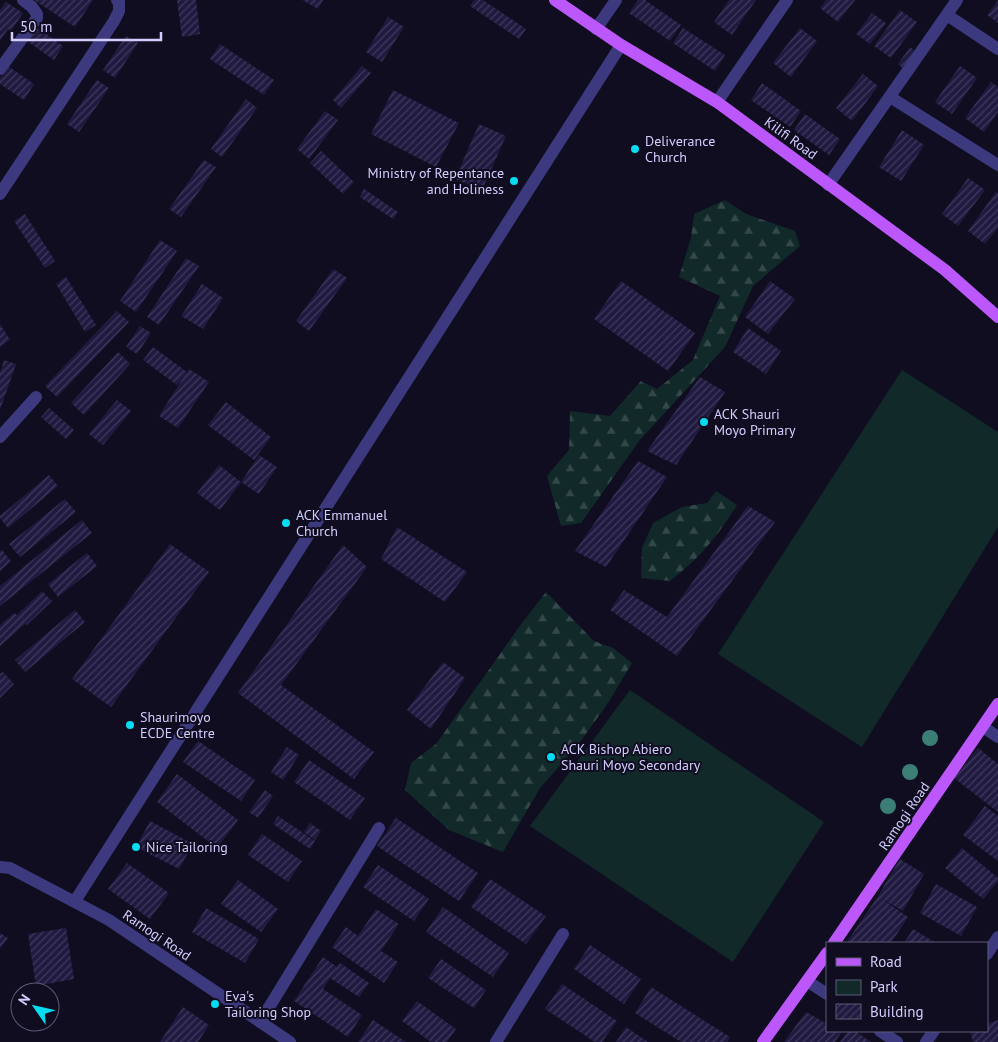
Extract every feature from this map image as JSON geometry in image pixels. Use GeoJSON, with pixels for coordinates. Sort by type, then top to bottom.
{"type":"FeatureCollection","features":[{"type":"Feature","properties":{"kind":"main road","name":"Kilifi Road"},"geometry":{"type":"LineString","coordinates":[[555,0],[621,45],[717,102],[945,270],[998,317]]}},
{"type":"Feature","properties":{"kind":"main road","name":"Ramogi Road"},"geometry":{"type":"LineString","coordinates":[[835,942],[998,704]]}},
{"type":"Feature","properties":{"kind":"main road"},"geometry":{"type":"LineString","coordinates":[[763,1042],[826,954]]}},
{"type":"Feature","properties":{"kind":"street"},"geometry":{"type":"LineString","coordinates":[[0,69],[37,18],[37,14],[32,7],[23,0]]}},
{"type":"Feature","properties":{"kind":"street"},"geometry":{"type":"LineString","coordinates":[[0,194],[114,21],[119,11],[119,2],[117,0]]}},
{"type":"Feature","properties":{"kind":"street"},"geometry":{"type":"LineString","coordinates":[[596,29],[616,0]]}},
{"type":"Feature","properties":{"kind":"street"},"geometry":{"type":"LineString","coordinates":[[717,102],[787,0]]}},
{"type":"Feature","properties":{"kind":"street"},"geometry":{"type":"LineString","coordinates":[[828,184],[958,0]]}},
{"type":"Feature","properties":{"kind":"street"},"geometry":{"type":"LineString","coordinates":[[946,15],[998,49]]}},
{"type":"Feature","properties":{"kind":"street"},"geometry":{"type":"LineString","coordinates":[[75,901],[621,45]]}},
{"type":"Feature","properties":{"kind":"street"},"geometry":{"type":"LineString","coordinates":[[890,97],[998,165]]}},
{"type":"Feature","properties":{"kind":"street"},"geometry":{"type":"LineString","coordinates":[[0,437],[36,397]]}},
{"type":"Feature","properties":{"kind":"street"},"geometry":{"type":"LineString","coordinates":[[983,727],[998,737]]}},
{"type":"Feature","properties":{"kind":"street"},"geometry":{"type":"LineString","coordinates":[[260,1022],[379,828]]}},
{"type":"Feature","properties":{"kind":"street","name":"Ramogi Road"},"geometry":{"type":"LineString","coordinates":[[0,867],[10,868],[109,920],[290,1042]]}},
{"type":"Feature","properties":{"kind":"street"},"geometry":{"type":"LineString","coordinates":[[496,1042],[563,934]]}},
{"type":"Feature","properties":{"kind":"street"},"geometry":{"type":"LineString","coordinates":[[988,952],[998,937]]}},
{"type":"Feature","properties":{"kind":"street"},"geometry":{"type":"LineString","coordinates":[[807,981],[826,993]]}},
{"type":"Feature","properties":{"kind":"street"},"geometry":{"type":"LineString","coordinates":[[881,1032],[896,1042]]}},
{"type":"Feature","properties":{"kind":"green space"},"geometry":{"type":"Polygon","coordinates":[[[725,200],[746,214],[795,231],[800,246],[753,286],[725,347],[639,441],[581,523],[561,526],[547,476],[569,450],[570,411],[610,416],[641,381],[657,389],[693,360],[720,296],[679,277],[691,238],[694,214],[725,200]]]}},
{"type":"Feature","properties":{"kind":"green space"},"geometry":{"type":"Polygon","coordinates":[[[902,370],[998,432],[998,527],[862,747],[718,654],[902,370]]]}},
{"type":"Feature","properties":{"kind":"green space"},"geometry":{"type":"Polygon","coordinates":[[[716,491],[737,505],[707,546],[670,581],[641,578],[642,548],[653,523],[682,507],[707,503],[716,491]]]}},
{"type":"Feature","properties":{"kind":"green space"},"geometry":{"type":"Polygon","coordinates":[[[546,592],[594,641],[613,648],[632,663],[608,703],[578,745],[540,788],[503,852],[449,830],[405,790],[411,763],[436,744],[546,592]]]}},
{"type":"Feature","properties":{"kind":"green space"},"geometry":{"type":"Polygon","coordinates":[[[630,690],[824,822],[733,962],[530,826],[630,690]]]}},
{"type":"Feature","properties":{"kind":"building"},"geometry":{"type":"Polygon","coordinates":[[[34,0],[93,0],[75,27],[34,0]]]}},
{"type":"Feature","properties":{"kind":"building"},"geometry":{"type":"Polygon","coordinates":[[[177,0],[196,0],[200,34],[182,37],[177,0]]]}},
{"type":"Feature","properties":{"kind":"building"},"geometry":{"type":"Polygon","coordinates":[[[302,0],[323,0],[318,9],[302,0]]]}},
{"type":"Feature","properties":{"kind":"building"},"geometry":{"type":"Polygon","coordinates":[[[474,0],[483,0],[526,29],[519,39],[470,6],[474,0]]]}},
{"type":"Feature","properties":{"kind":"building"},"geometry":{"type":"Polygon","coordinates":[[[638,0],[645,0],[681,25],[670,41],[629,13],[638,0]]]}},
{"type":"Feature","properties":{"kind":"building"},"geometry":{"type":"Polygon","coordinates":[[[729,0],[756,0],[732,35],[714,22],[729,0]]]}},
{"type":"Feature","properties":{"kind":"building"},"geometry":{"type":"Polygon","coordinates":[[[826,0],[855,0],[838,22],[820,8],[826,0]]]}},
{"type":"Feature","properties":{"kind":"building"},"geometry":{"type":"Polygon","coordinates":[[[998,0],[998,23],[987,15],[998,0]]]}},
{"type":"Feature","properties":{"kind":"building"},"geometry":{"type":"Polygon","coordinates":[[[6,2],[23,13],[11,31],[8,29],[0,41],[0,10],[6,2]]]}},
{"type":"Feature","properties":{"kind":"building"},"geometry":{"type":"Polygon","coordinates":[[[900,10],[917,22],[891,58],[874,46],[900,10]]]}},
{"type":"Feature","properties":{"kind":"building"},"geometry":{"type":"Polygon","coordinates":[[[872,13],[886,23],[870,44],[856,34],[872,13]]]}},
{"type":"Feature","properties":{"kind":"building"},"geometry":{"type":"Polygon","coordinates":[[[388,17],[404,27],[382,62],[366,52],[388,17]]]}},
{"type":"Feature","properties":{"kind":"building"},"geometry":{"type":"Polygon","coordinates":[[[36,27],[63,46],[54,60],[27,41],[36,27]]]}},
{"type":"Feature","properties":{"kind":"building"},"geometry":{"type":"Polygon","coordinates":[[[683,28],[725,55],[715,71],[673,43],[683,28]]]}},
{"type":"Feature","properties":{"kind":"building"},"geometry":{"type":"Polygon","coordinates":[[[800,28],[817,41],[791,77],[773,63],[800,28]]]}},
{"type":"Feature","properties":{"kind":"building"},"geometry":{"type":"Polygon","coordinates":[[[126,36],[138,43],[115,78],[103,70],[126,36]]]}},
{"type":"Feature","properties":{"kind":"building"},"geometry":{"type":"Polygon","coordinates":[[[220,44],[274,80],[264,95],[210,59],[220,44]]]}},
{"type":"Feature","properties":{"kind":"building"},"geometry":{"type":"Polygon","coordinates":[[[910,47],[918,53],[905,70],[898,64],[910,47]]]}},
{"type":"Feature","properties":{"kind":"building"},"geometry":{"type":"Polygon","coordinates":[[[8,66],[34,84],[24,100],[0,84],[0,78],[8,66]]]}},
{"type":"Feature","properties":{"kind":"building"},"geometry":{"type":"Polygon","coordinates":[[[362,66],[371,73],[341,108],[333,100],[362,66]]]}},
{"type":"Feature","properties":{"kind":"building"},"geometry":{"type":"Polygon","coordinates":[[[960,66],[977,78],[952,114],[935,102],[960,66]]]}},
{"type":"Feature","properties":{"kind":"building"},"geometry":{"type":"Polygon","coordinates":[[[863,74],[878,86],[852,121],[836,108],[863,74]]]}},
{"type":"Feature","properties":{"kind":"building"},"geometry":{"type":"Polygon","coordinates":[[[97,80],[109,88],[79,132],[67,124],[97,80]]]}},
{"type":"Feature","properties":{"kind":"building"},"geometry":{"type":"Polygon","coordinates":[[[991,82],[998,87],[998,112],[984,132],[965,118],[991,82]]]}},
{"type":"Feature","properties":{"kind":"building"},"geometry":{"type":"Polygon","coordinates":[[[762,83],[801,111],[790,127],[751,100],[762,83]]]}},
{"type":"Feature","properties":{"kind":"building"},"geometry":{"type":"Polygon","coordinates":[[[393,90],[459,123],[436,167],[371,134],[393,90]]]}},
{"type":"Feature","properties":{"kind":"building"},"geometry":{"type":"Polygon","coordinates":[[[246,99],[257,108],[222,157],[211,149],[246,99]]]}},
{"type":"Feature","properties":{"kind":"building"},"geometry":{"type":"Polygon","coordinates":[[[325,111],[338,120],[309,159],[297,149],[325,111]]]}},
{"type":"Feature","properties":{"kind":"building"},"geometry":{"type":"Polygon","coordinates":[[[805,114],[840,139],[829,155],[794,130],[805,114]]]}},
{"type":"Feature","properties":{"kind":"building"},"geometry":{"type":"Polygon","coordinates":[[[479,124],[506,136],[482,190],[455,179],[479,124]]]}},
{"type":"Feature","properties":{"kind":"building"},"geometry":{"type":"Polygon","coordinates":[[[902,130],[924,145],[901,181],[879,167],[902,130]]]}},
{"type":"Feature","properties":{"kind":"building"},"geometry":{"type":"Polygon","coordinates":[[[321,151],[354,182],[343,194],[310,163],[321,151]]]}},
{"type":"Feature","properties":{"kind":"building"},"geometry":{"type":"Polygon","coordinates":[[[204,160],[216,167],[181,217],[169,209],[204,160]]]}},
{"type":"Feature","properties":{"kind":"building"},"geometry":{"type":"Polygon","coordinates":[[[968,178],[985,190],[958,226],[942,214],[968,178]]]}},
{"type":"Feature","properties":{"kind":"building"},"geometry":{"type":"Polygon","coordinates":[[[364,189],[398,212],[393,219],[360,197],[364,189]]]}},
{"type":"Feature","properties":{"kind":"building"},"geometry":{"type":"Polygon","coordinates":[[[996,192],[998,193],[998,228],[985,244],[968,231],[996,192]]]}},
{"type":"Feature","properties":{"kind":"building"},"geometry":{"type":"Polygon","coordinates":[[[25,214],[55,261],[45,268],[14,221],[25,214]]]}},
{"type":"Feature","properties":{"kind":"building"},"geometry":{"type":"Polygon","coordinates":[[[160,240],[177,251],[136,312],[120,301],[160,240]]]}},
{"type":"Feature","properties":{"kind":"building"},"geometry":{"type":"Polygon","coordinates":[[[186,258],[199,266],[159,325],[147,317],[186,258]]]}},
{"type":"Feature","properties":{"kind":"building"},"geometry":{"type":"Polygon","coordinates":[[[333,269],[347,278],[309,331],[296,321],[333,269]]]}},
{"type":"Feature","properties":{"kind":"building"},"geometry":{"type":"Polygon","coordinates":[[[66,277],[96,325],[85,332],[56,284],[66,277]]]}},
{"type":"Feature","properties":{"kind":"building"},"geometry":{"type":"Polygon","coordinates":[[[621,281],[695,333],[668,371],[594,319],[621,281]]]}},
{"type":"Feature","properties":{"kind":"building"},"geometry":{"type":"Polygon","coordinates":[[[770,281],[795,299],[768,334],[745,317],[770,281]]]}},
{"type":"Feature","properties":{"kind":"building"},"geometry":{"type":"Polygon","coordinates":[[[202,284],[223,298],[203,329],[181,316],[202,284]]]}},
{"type":"Feature","properties":{"kind":"building"},"geometry":{"type":"Polygon","coordinates":[[[117,311],[129,322],[57,397],[45,386],[117,311]]]}},
{"type":"Feature","properties":{"kind":"building"},"geometry":{"type":"Polygon","coordinates":[[[0,324],[10,340],[0,347],[0,324]]]}},
{"type":"Feature","properties":{"kind":"building"},"geometry":{"type":"Polygon","coordinates":[[[140,326],[151,333],[137,354],[126,347],[140,326]]]}},
{"type":"Feature","properties":{"kind":"building"},"geometry":{"type":"Polygon","coordinates":[[[748,328],[781,351],[766,374],[733,352],[748,328]]]}},
{"type":"Feature","properties":{"kind":"building"},"geometry":{"type":"Polygon","coordinates":[[[153,347],[187,372],[189,369],[209,382],[178,428],[159,416],[185,375],[177,385],[143,360],[153,347]]]}},
{"type":"Feature","properties":{"kind":"building"},"geometry":{"type":"Polygon","coordinates":[[[118,352],[130,364],[84,415],[71,403],[118,352]]]}},
{"type":"Feature","properties":{"kind":"building"},"geometry":{"type":"Polygon","coordinates":[[[4,360],[16,364],[0,410],[0,373],[4,360]]]}},
{"type":"Feature","properties":{"kind":"building"},"geometry":{"type":"Polygon","coordinates":[[[700,377],[725,392],[676,465],[647,451],[700,377]]]}},
{"type":"Feature","properties":{"kind":"building"},"geometry":{"type":"Polygon","coordinates":[[[117,400],[131,411],[103,445],[89,434],[117,400]]]}},
{"type":"Feature","properties":{"kind":"building"},"geometry":{"type":"Polygon","coordinates":[[[226,402],[271,437],[254,460],[208,425],[226,402]]]}},
{"type":"Feature","properties":{"kind":"building"},"geometry":{"type":"Polygon","coordinates":[[[49,408],[74,430],[66,439],[41,417],[49,408]]]}},
{"type":"Feature","properties":{"kind":"building"},"geometry":{"type":"Polygon","coordinates":[[[259,455],[277,467],[259,494],[241,482],[259,455]]]}},
{"type":"Feature","properties":{"kind":"building"},"geometry":{"type":"Polygon","coordinates":[[[638,461],[667,477],[606,567],[575,551],[638,461]]]}},
{"type":"Feature","properties":{"kind":"building"},"geometry":{"type":"Polygon","coordinates":[[[219,465],[241,482],[220,510],[197,493],[219,465]]]}},
{"type":"Feature","properties":{"kind":"building"},"geometry":{"type":"Polygon","coordinates":[[[49,475],[58,486],[8,528],[0,516],[49,475]]]}},
{"type":"Feature","properties":{"kind":"building"},"geometry":{"type":"Polygon","coordinates":[[[65,499],[76,512],[20,557],[9,544],[65,499]]]}},
{"type":"Feature","properties":{"kind":"building"},"geometry":{"type":"Polygon","coordinates":[[[748,506],[775,522],[677,656],[610,610],[624,590],[667,617],[748,506]]]}},
{"type":"Feature","properties":{"kind":"building"},"geometry":{"type":"Polygon","coordinates":[[[82,520],[92,533],[0,606],[0,586],[82,520]]]}},
{"type":"Feature","properties":{"kind":"building"},"geometry":{"type":"Polygon","coordinates":[[[397,527],[467,572],[445,602],[381,559],[397,527]]]}},
{"type":"Feature","properties":{"kind":"building"},"geometry":{"type":"Polygon","coordinates":[[[170,544],[209,572],[111,707],[72,679],[170,544]]]}},
{"type":"Feature","properties":{"kind":"building"},"geometry":{"type":"Polygon","coordinates":[[[343,545],[367,567],[281,685],[374,752],[354,779],[238,693],[343,545]]]}},
{"type":"Feature","properties":{"kind":"building"},"geometry":{"type":"Polygon","coordinates":[[[2,550],[11,561],[0,571],[0,552],[2,550]]]}},
{"type":"Feature","properties":{"kind":"building"},"geometry":{"type":"Polygon","coordinates":[[[87,553],[97,566],[58,597],[48,584],[87,553]]]}},
{"type":"Feature","properties":{"kind":"building"},"geometry":{"type":"Polygon","coordinates":[[[42,591],[52,601],[27,625],[25,624],[0,646],[0,625],[14,613],[17,615],[42,591]]]}},
{"type":"Feature","properties":{"kind":"building"},"geometry":{"type":"Polygon","coordinates":[[[75,610],[85,622],[25,672],[15,660],[75,610]]]}},
{"type":"Feature","properties":{"kind":"building"},"geometry":{"type":"Polygon","coordinates":[[[443,662],[465,678],[431,729],[407,710],[443,662]]]}},
{"type":"Feature","properties":{"kind":"building"},"geometry":{"type":"Polygon","coordinates":[[[3,672],[14,684],[0,698],[0,674],[3,672]]]}},
{"type":"Feature","properties":{"kind":"building"},"geometry":{"type":"Polygon","coordinates":[[[198,741],[255,780],[241,801],[183,762],[198,741]]]}},
{"type":"Feature","properties":{"kind":"building"},"geometry":{"type":"Polygon","coordinates":[[[287,747],[299,755],[283,780],[271,772],[287,747]]]}},
{"type":"Feature","properties":{"kind":"building"},"geometry":{"type":"Polygon","coordinates":[[[978,748],[998,764],[998,812],[954,778],[978,748]]]}},
{"type":"Feature","properties":{"kind":"building"},"geometry":{"type":"Polygon","coordinates":[[[309,760],[365,798],[350,820],[294,782],[309,760]]]}},
{"type":"Feature","properties":{"kind":"building"},"geometry":{"type":"Polygon","coordinates":[[[177,774],[238,820],[217,848],[157,802],[177,774]]]}},
{"type":"Feature","properties":{"kind":"building"},"geometry":{"type":"Polygon","coordinates":[[[265,790],[273,796],[258,818],[249,812],[265,790]]]}},
{"type":"Feature","properties":{"kind":"building"},"geometry":{"type":"Polygon","coordinates":[[[985,806],[998,816],[998,861],[963,835],[985,806]]]}},
{"type":"Feature","properties":{"kind":"building"},"geometry":{"type":"Polygon","coordinates":[[[278,816],[315,841],[310,849],[273,824],[278,816]]]}},
{"type":"Feature","properties":{"kind":"building"},"geometry":{"type":"Polygon","coordinates":[[[396,818],[478,873],[459,901],[377,846],[396,818]]]}},
{"type":"Feature","properties":{"kind":"building"},"geometry":{"type":"Polygon","coordinates":[[[150,821],[193,844],[179,869],[136,847],[150,821]]]}},
{"type":"Feature","properties":{"kind":"building"},"geometry":{"type":"Polygon","coordinates":[[[310,823],[321,831],[315,840],[304,832],[310,823]]]}},
{"type":"Feature","properties":{"kind":"building"},"geometry":{"type":"Polygon","coordinates":[[[262,834],[302,861],[288,882],[248,855],[262,834]]]}},
{"type":"Feature","properties":{"kind":"building"},"geometry":{"type":"Polygon","coordinates":[[[962,848],[998,878],[998,881],[983,899],[945,868],[962,848]]]}},
{"type":"Feature","properties":{"kind":"building"},"geometry":{"type":"Polygon","coordinates":[[[900,859],[924,874],[903,911],[882,899],[908,917],[892,942],[847,942],[900,859]]]}},
{"type":"Feature","properties":{"kind":"building"},"geometry":{"type":"Polygon","coordinates":[[[127,863],[169,893],[150,919],[108,889],[127,863]]]}},
{"type":"Feature","properties":{"kind":"building"},"geometry":{"type":"Polygon","coordinates":[[[378,865],[429,899],[414,921],[363,887],[378,865]]]}},
{"type":"Feature","properties":{"kind":"building"},"geometry":{"type":"Polygon","coordinates":[[[490,879],[546,916],[526,944],[471,907],[490,879]]]}},
{"type":"Feature","properties":{"kind":"building"},"geometry":{"type":"Polygon","coordinates":[[[238,880],[278,909],[261,932],[221,904],[238,880]]]}},
{"type":"Feature","properties":{"kind":"building"},"geometry":{"type":"Polygon","coordinates":[[[936,884],[977,907],[961,936],[920,913],[936,884]]]}},
{"type":"Feature","properties":{"kind":"building"},"geometry":{"type":"Polygon","coordinates":[[[443,907],[509,953],[493,977],[426,932],[443,907]]]}},
{"type":"Feature","properties":{"kind":"building"},"geometry":{"type":"Polygon","coordinates":[[[206,908],[259,939],[245,963],[192,932],[206,908]]]}},
{"type":"Feature","properties":{"kind":"building"},"geometry":{"type":"Polygon","coordinates":[[[376,909],[399,924],[381,951],[398,962],[384,983],[332,947],[346,927],[358,936],[376,909]]]}},
{"type":"Feature","properties":{"kind":"building"},"geometry":{"type":"Polygon","coordinates":[[[66,928],[74,979],[58,982],[35,982],[28,934],[66,928]]]}},
{"type":"Feature","properties":{"kind":"building"},"geometry":{"type":"Polygon","coordinates":[[[913,929],[934,942],[905,942],[913,929]]]}},
{"type":"Feature","properties":{"kind":"building"},"geometry":{"type":"Polygon","coordinates":[[[0,933],[8,938],[0,949],[0,933]]]}},
{"type":"Feature","properties":{"kind":"building"},"geometry":{"type":"Polygon","coordinates":[[[590,945],[641,979],[624,1004],[574,969],[590,945]]]}},
{"type":"Feature","properties":{"kind":"building"},"geometry":{"type":"Polygon","coordinates":[[[323,957],[337,967],[340,963],[369,983],[359,997],[330,978],[323,989],[362,1015],[348,1037],[294,1001],[323,957]]]}},
{"type":"Feature","properties":{"kind":"building"},"geometry":{"type":"Polygon","coordinates":[[[441,959],[486,990],[474,1008],[428,978],[441,959]]]}},
{"type":"Feature","properties":{"kind":"building"},"geometry":{"type":"Polygon","coordinates":[[[562,984],[617,1021],[602,1042],[595,1042],[545,1009],[562,984]]]}},
{"type":"Feature","properties":{"kind":"building"},"geometry":{"type":"Polygon","coordinates":[[[651,987],[730,1037],[727,1042],[681,1042],[635,1013],[651,987]]]}},
{"type":"Feature","properties":{"kind":"building"},"geometry":{"type":"Polygon","coordinates":[[[417,1001],[456,1029],[447,1042],[431,1042],[402,1021],[417,1001]]]}},
{"type":"Feature","properties":{"kind":"building"},"geometry":{"type":"Polygon","coordinates":[[[183,1007],[209,1025],[198,1042],[160,1042],[183,1007]]]}},
{"type":"Feature","properties":{"kind":"building"},"geometry":{"type":"Polygon","coordinates":[[[806,1012],[826,1023],[826,1032],[841,1033],[835,1042],[784,1042],[806,1012]]]}},
{"type":"Feature","properties":{"kind":"building"},"geometry":{"type":"Polygon","coordinates":[[[373,1020],[406,1042],[358,1042],[373,1020]]]}},
{"type":"Feature","properties":{"kind":"building"},"geometry":{"type":"Polygon","coordinates":[[[998,1020],[998,1042],[973,1042],[970,1032],[988,1032],[988,1024],[998,1020]]]}},
{"type":"Feature","properties":{"kind":"building"},"geometry":{"type":"Polygon","coordinates":[[[626,1027],[648,1042],[616,1042],[626,1027]]]}},
{"type":"Feature","properties":{"kind":"building"},"geometry":{"type":"Polygon","coordinates":[[[847,1032],[856,1032],[871,1042],[840,1042],[847,1032]]]}},
{"type":"Feature","properties":{"kind":"place","name":"Deliverance Church"},"geometry":{"type":"Point","coordinates":[635,149]}},
{"type":"Feature","properties":{"kind":"place","name":"Ministry of Repentance and Holiness"},"geometry":{"type":"Point","coordinates":[514,181]}},
{"type":"Feature","properties":{"kind":"place","name":"ACK Shauri Moyo Primary"},"geometry":{"type":"Point","coordinates":[704,422]}},
{"type":"Feature","properties":{"kind":"place","name":"ACK Emmanuel Church"},"geometry":{"type":"Point","coordinates":[286,523]}},
{"type":"Feature","properties":{"kind":"place","name":"Shaurimoyo ECDE Centre"},"geometry":{"type":"Point","coordinates":[130,725]}},
{"type":"Feature","properties":{"kind":"place","name":"ACK Bishop Abiero Shauri Moyo Secondary"},"geometry":{"type":"Point","coordinates":[551,757]}},
{"type":"Feature","properties":{"kind":"place","name":"Nice Tailoring"},"geometry":{"type":"Point","coordinates":[136,847]}},
{"type":"Feature","properties":{"kind":"place","name":"Eva's Tailoring Shop"},"geometry":{"type":"Point","coordinates":[215,1004]}}]}
